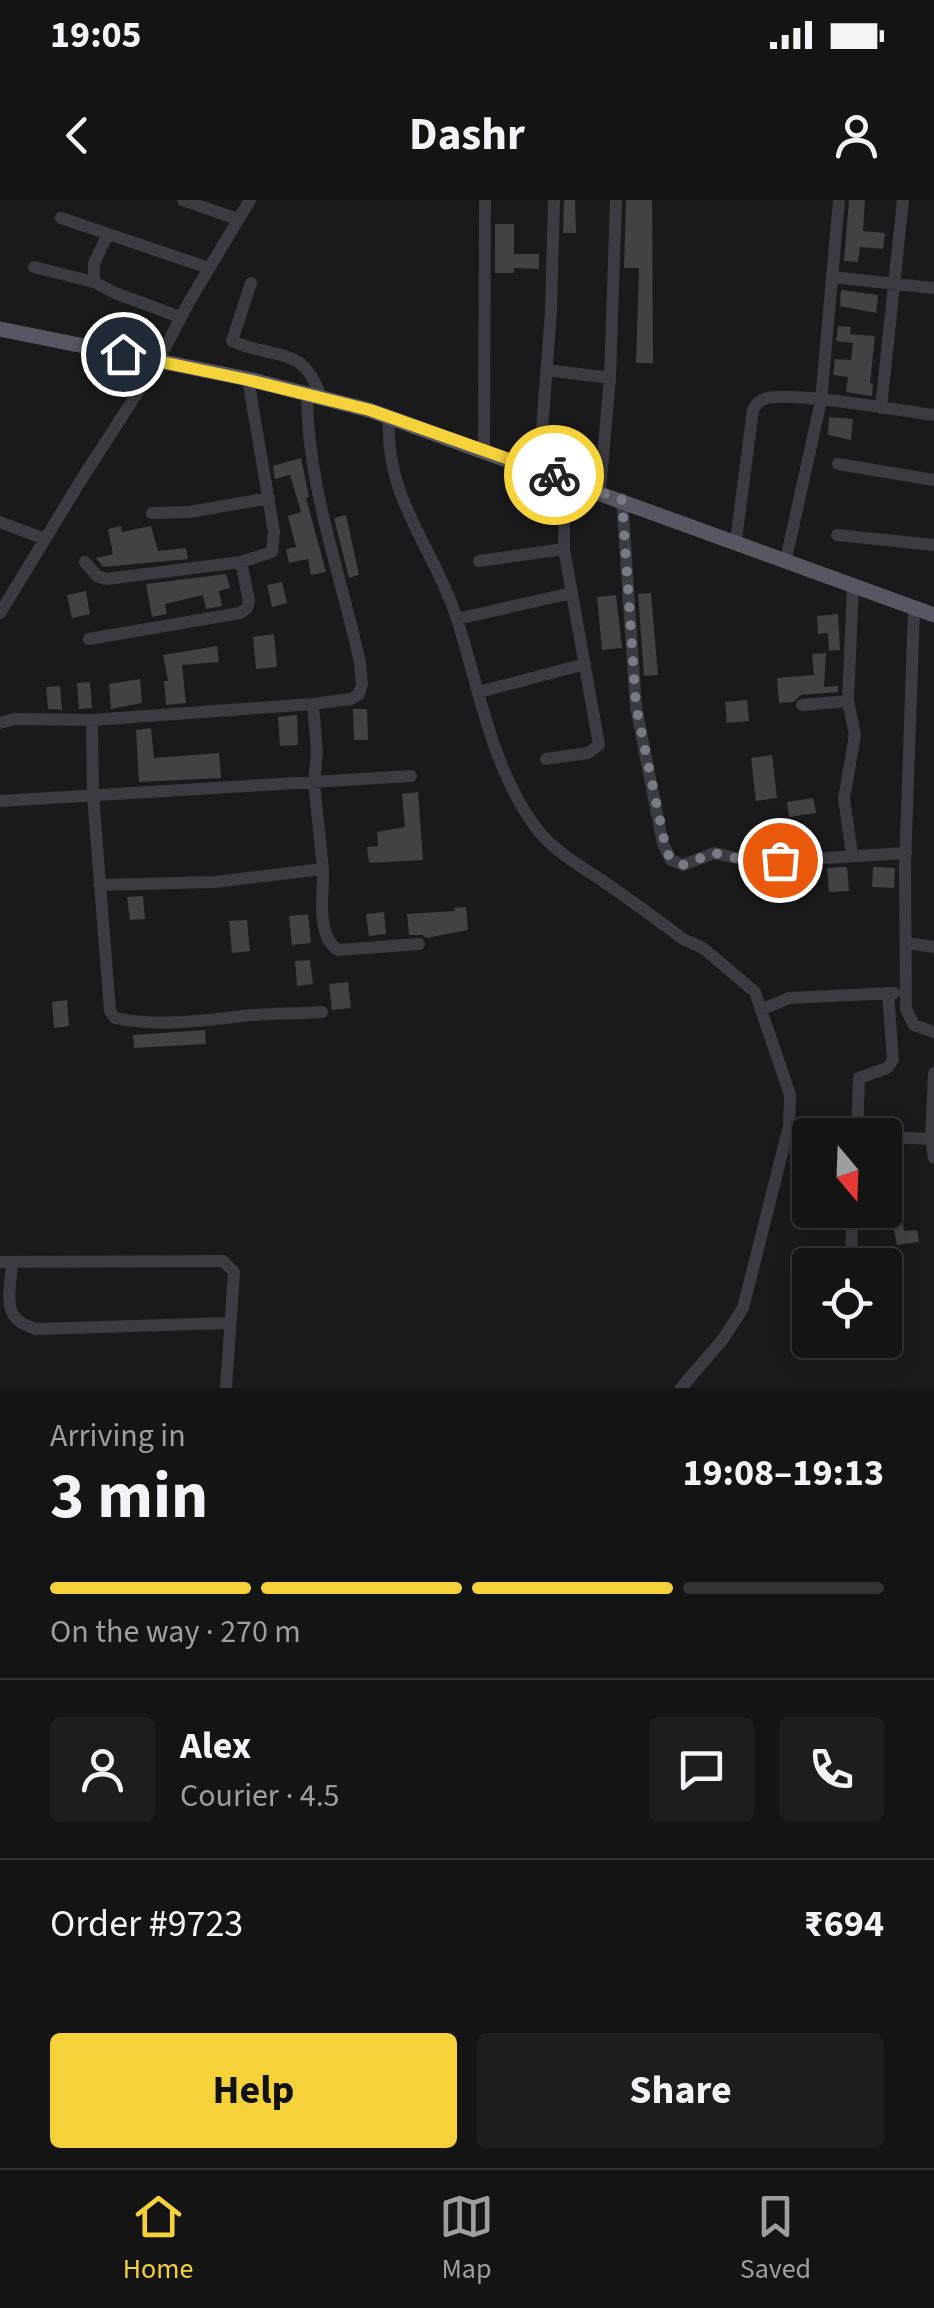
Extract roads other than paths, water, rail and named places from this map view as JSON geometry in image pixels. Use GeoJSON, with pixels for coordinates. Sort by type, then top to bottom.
{"type":"FeatureCollection","features":[{"type":"Feature","properties":{"kind":"main road"},"geometry":{"type":"LineString","coordinates":[[0,329],[248,380],[389,416],[736,540],[914,609],[933,609]]}},
{"type":"Feature","properties":{"kind":"street"},"geometry":{"type":"LineString","coordinates":[[183,200],[237,218]]}},
{"type":"Feature","properties":{"kind":"street"},"geometry":{"type":"LineString","coordinates":[[2,606],[158,361],[250,200]]}},
{"type":"Feature","properties":{"kind":"street"},"geometry":{"type":"LineString","coordinates":[[484,448],[485,200]]}},
{"type":"Feature","properties":{"kind":"street"},"geometry":{"type":"LineString","coordinates":[[539,469],[554,200]]}},
{"type":"Feature","properties":{"kind":"street"},"geometry":{"type":"LineString","coordinates":[[600,491],[610,378],[616,200]]}},
{"type":"Feature","properties":{"kind":"street"},"geometry":{"type":"LineString","coordinates":[[786,559],[821,401],[839,200]]}},
{"type":"Feature","properties":{"kind":"street"},"geometry":{"type":"LineString","coordinates":[[881,408],[904,200]]}},
{"type":"Feature","properties":{"kind":"street"},"geometry":{"type":"LineString","coordinates":[[61,218],[209,268]]}},
{"type":"Feature","properties":{"kind":"street"},"geometry":{"type":"LineString","coordinates":[[94,282],[94,263],[108,234]]}},
{"type":"Feature","properties":{"kind":"street"},"geometry":{"type":"LineString","coordinates":[[34,268],[94,282],[180,317]]}},
{"type":"Feature","properties":{"kind":"street"},"geometry":{"type":"LineString","coordinates":[[832,277],[934,288]]}},
{"type":"Feature","properties":{"kind":"street"},"geometry":{"type":"LineString","coordinates":[[0,723],[14,719],[92,720],[313,704],[351,699],[359,694],[362,684],[350,618],[322,511],[307,426],[314,396],[312,372],[300,361],[232,341],[250,283]]}},
{"type":"Feature","properties":{"kind":"street"},"geometry":{"type":"LineString","coordinates":[[547,370],[610,378]]}},
{"type":"Feature","properties":{"kind":"street"},"geometry":{"type":"LineString","coordinates":[[85,562],[97,576],[106,579],[241,562],[272,552],[275,545],[269,498],[248,380]]}},
{"type":"Feature","properties":{"kind":"street"},"geometry":{"type":"LineString","coordinates":[[736,540],[753,410],[766,398],[934,415]]}},
{"type":"Feature","properties":{"kind":"street"},"geometry":{"type":"LineString","coordinates":[[389,416],[389,452],[404,506],[441,577],[497,750],[518,798],[538,830],[560,852],[744,980],[763,1009],[790,1096],[788,1126],[743,1308],[724,1339],[681,1388]]}},
{"type":"Feature","properties":{"kind":"street"},"geometry":{"type":"LineString","coordinates":[[838,464],[934,480]]}},
{"type":"Feature","properties":{"kind":"street"},"geometry":{"type":"LineString","coordinates":[[546,759],[588,753],[599,746],[564,548],[564,512],[575,483]]}},
{"type":"Feature","properties":{"kind":"street"},"geometry":{"type":"LineString","coordinates":[[152,513],[190,512],[269,498]]}},
{"type":"Feature","properties":{"kind":"street"},"geometry":{"type":"LineString","coordinates":[[622,500],[636,706],[667,854],[683,865],[714,853],[736,858],[792,860],[906,854]]}},
{"type":"Feature","properties":{"kind":"street"},"geometry":{"type":"LineString","coordinates":[[0,522],[45,539]]}},
{"type":"Feature","properties":{"kind":"street"},"geometry":{"type":"LineString","coordinates":[[838,535],[934,545]]}},
{"type":"Feature","properties":{"kind":"street"},"geometry":{"type":"LineString","coordinates":[[478,561],[564,548]]}},
{"type":"Feature","properties":{"kind":"street"},"geometry":{"type":"LineString","coordinates":[[89,639],[248,608],[241,562]]}},
{"type":"Feature","properties":{"kind":"street"},"geometry":{"type":"LineString","coordinates":[[852,854],[844,799],[856,735],[848,700],[853,585]]}},
{"type":"Feature","properties":{"kind":"street"},"geometry":{"type":"LineString","coordinates":[[457,619],[572,593]]}},
{"type":"Feature","properties":{"kind":"street"},"geometry":{"type":"LineString","coordinates":[[914,609],[906,993],[909,1021],[934,1032]]}},
{"type":"Feature","properties":{"kind":"street"},"geometry":{"type":"LineString","coordinates":[[479,692],[586,664]]}},
{"type":"Feature","properties":{"kind":"street"},"geometry":{"type":"LineString","coordinates":[[802,706],[848,700]]}},
{"type":"Feature","properties":{"kind":"street"},"geometry":{"type":"LineString","coordinates":[[313,704],[317,752],[314,783],[324,869],[324,934],[338,950],[419,944]]}},
{"type":"Feature","properties":{"kind":"street"},"geometry":{"type":"LineString","coordinates":[[92,720],[93,795],[110,1011],[116,1018],[154,1022],[322,1012]]}},
{"type":"Feature","properties":{"kind":"street"},"geometry":{"type":"LineString","coordinates":[[0,802],[411,776]]}},
{"type":"Feature","properties":{"kind":"street"},"geometry":{"type":"LineString","coordinates":[[99,885],[215,882],[324,869]]}},
{"type":"Feature","properties":{"kind":"street"},"geometry":{"type":"LineString","coordinates":[[907,943],[934,947]]}},
{"type":"Feature","properties":{"kind":"street"},"geometry":{"type":"LineString","coordinates":[[858,1118],[860,1078],[887,1068],[893,1060],[888,993]]}},
{"type":"Feature","properties":{"kind":"street"},"geometry":{"type":"LineString","coordinates":[[763,1009],[789,998],[906,993]]}},
{"type":"Feature","properties":{"kind":"street"},"geometry":{"type":"LineString","coordinates":[[934,1073],[934,1158]]}},
{"type":"Feature","properties":{"kind":"street"},"geometry":{"type":"LineString","coordinates":[[902,1138],[933,1140]]}},
{"type":"Feature","properties":{"kind":"street"},"geometry":{"type":"LineString","coordinates":[[226,1388],[234,1272],[223,1261],[6,1262],[9,1311],[14,1320],[36,1329],[230,1323]]}}]}
